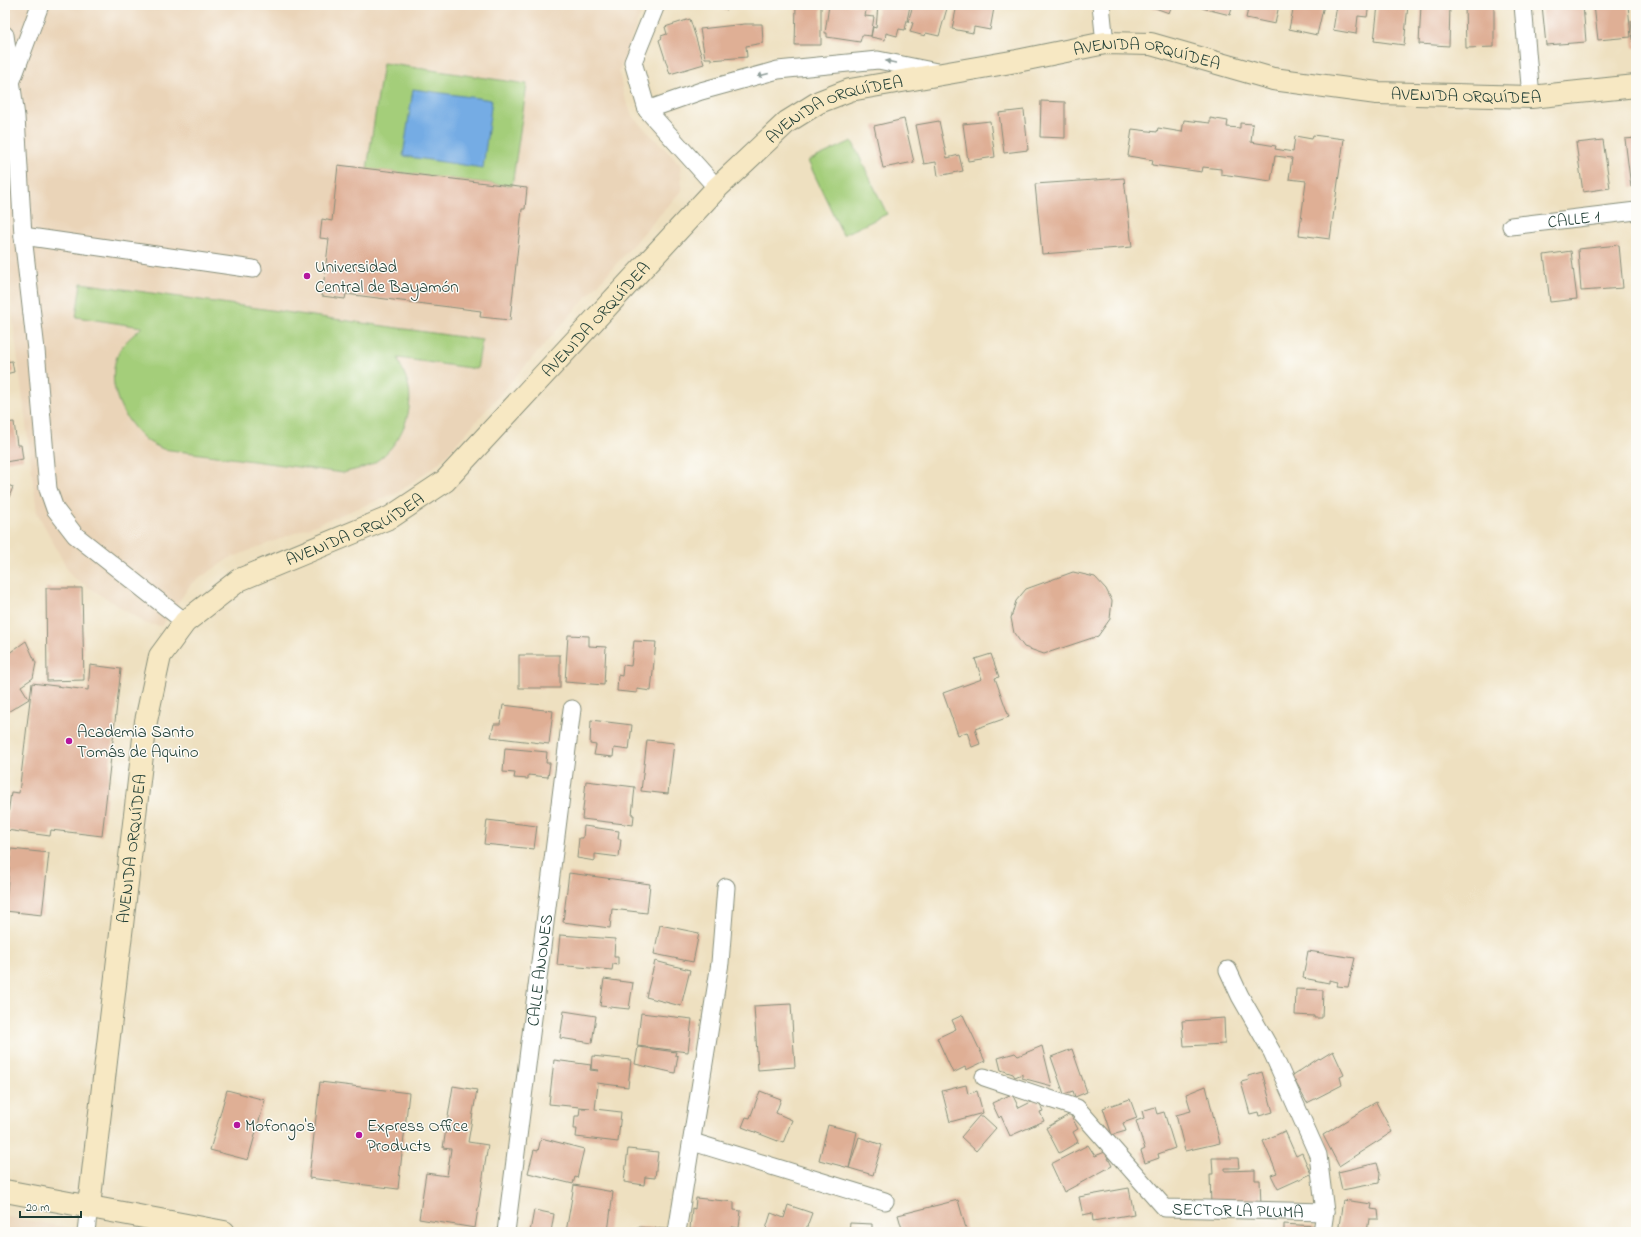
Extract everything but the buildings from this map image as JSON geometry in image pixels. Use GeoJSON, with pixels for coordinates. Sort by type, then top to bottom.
{"type":"FeatureCollection","features":[{"type":"Feature","properties":{"kind":"street"},"geometry":{"type":"LineString","coordinates":[[11,83],[40,5]]}},
{"type":"Feature","properties":{"kind":"street"},"geometry":{"type":"LineString","coordinates":[[656,5],[633,62],[647,110],[717,188]]}},
{"type":"Feature","properties":{"kind":"street"},"geometry":{"type":"LineString","coordinates":[[1101,5],[1105,42]]}},
{"type":"Feature","properties":{"kind":"street"},"geometry":{"type":"LineString","coordinates":[[1523,5],[1531,97]]}},
{"type":"Feature","properties":{"kind":"street"},"geometry":{"type":"LineString","coordinates":[[5,35],[16,117],[23,236],[36,350],[48,489],[55,509],[75,535],[185,622]]}},
{"type":"Feature","properties":{"kind":"street","name":"AVENIDA ORQUÍDEA"},"geometry":{"type":"LineString","coordinates":[[86,1232],[146,721],[160,656],[185,622],[239,580],[391,517],[445,481],[717,188],[787,122],[819,102],[850,90],[943,74],[1105,42],[1151,44],[1273,79],[1377,93],[1531,97],[1636,86]]}},
{"type":"Feature","properties":{"kind":"street"},"geometry":{"type":"LineString","coordinates":[[647,110],[701,91],[778,70],[878,60],[943,74]]}},
{"type":"Feature","properties":{"kind":"street","name":"CALLE 1"},"geometry":{"type":"LineString","coordinates":[[1511,226],[1636,211]]}},
{"type":"Feature","properties":{"kind":"street"},"geometry":{"type":"LineString","coordinates":[[23,236],[253,269]]}},
{"type":"Feature","properties":{"kind":"street","name":"CALLE ANONES"},"geometry":{"type":"LineString","coordinates":[[506,1232],[572,709]]}},
{"type":"Feature","properties":{"kind":"street"},"geometry":{"type":"LineString","coordinates":[[678,1232],[720,963],[726,887]]}},
{"type":"Feature","properties":{"kind":"street","name":"SECTOR LA PLUMA"},"geometry":{"type":"LineString","coordinates":[[1228,970],[1240,996],[1272,1052],[1318,1155],[1325,1212],[1322,1232]]}},
{"type":"Feature","properties":{"kind":"street","name":"SECTOR LA PLUMA"},"geometry":{"type":"LineString","coordinates":[[984,1077],[1077,1108],[1165,1208],[1325,1212]]}},
{"type":"Feature","properties":{"kind":"street"},"geometry":{"type":"LineString","coordinates":[[693,1142],[885,1201]]}},
{"type":"Feature","properties":{"kind":"street"},"geometry":{"type":"LineString","coordinates":[[5,1191],[224,1232]]}},
{"type":"Feature","properties":{"kind":"shaded area","name":"Universidad Central de Bayamón"},"geometry":{"type":"Polygon","coordinates":[[[5,5],[644,5],[619,72],[624,96],[633,117],[680,164],[682,190],[439,463],[397,493],[228,559],[191,584],[162,626],[146,624],[71,576],[37,512],[13,321],[5,231],[5,5]]]}},
{"type":"Feature","properties":{"kind":"shaded area"},"geometry":{"type":"Polygon","coordinates":[[[5,1216],[91,1232],[5,1232],[5,1216]]]}},
{"type":"Feature","properties":{"kind":"green space"},"geometry":{"type":"Polygon","coordinates":[[[383,63],[527,84],[512,186],[367,169],[383,63]]]}},
{"type":"Feature","properties":{"kind":"green space"},"geometry":{"type":"Polygon","coordinates":[[[852,141],[887,214],[843,235],[808,161],[852,141]]]}},
{"type":"Feature","properties":{"kind":"green space"},"geometry":{"type":"Polygon","coordinates":[[[81,283],[482,340],[477,369],[398,358],[408,384],[410,396],[407,419],[402,430],[396,441],[380,459],[370,465],[343,473],[163,449],[146,440],[135,429],[127,418],[116,394],[114,369],[117,356],[124,344],[142,327],[76,317],[81,283]]]}},
{"type":"Feature","properties":{"kind":"water"},"geometry":{"type":"Polygon","coordinates":[[[413,89],[492,100],[483,168],[403,156],[413,89]]]}},
{"type":"Feature","properties":{"kind":"place","name":"Universidad Central de Bayamón"},"geometry":{"type":"Point","coordinates":[307,276]}},
{"type":"Feature","properties":{"kind":"place","name":"Academia Santo Tomás de Aquino"},"geometry":{"type":"Point","coordinates":[69,741]}},
{"type":"Feature","properties":{"kind":"place","name":"Mofongo's"},"geometry":{"type":"Point","coordinates":[237,1125]}},
{"type":"Feature","properties":{"kind":"place","name":"Express Office Products"},"geometry":{"type":"Point","coordinates":[359,1135]}}]}
